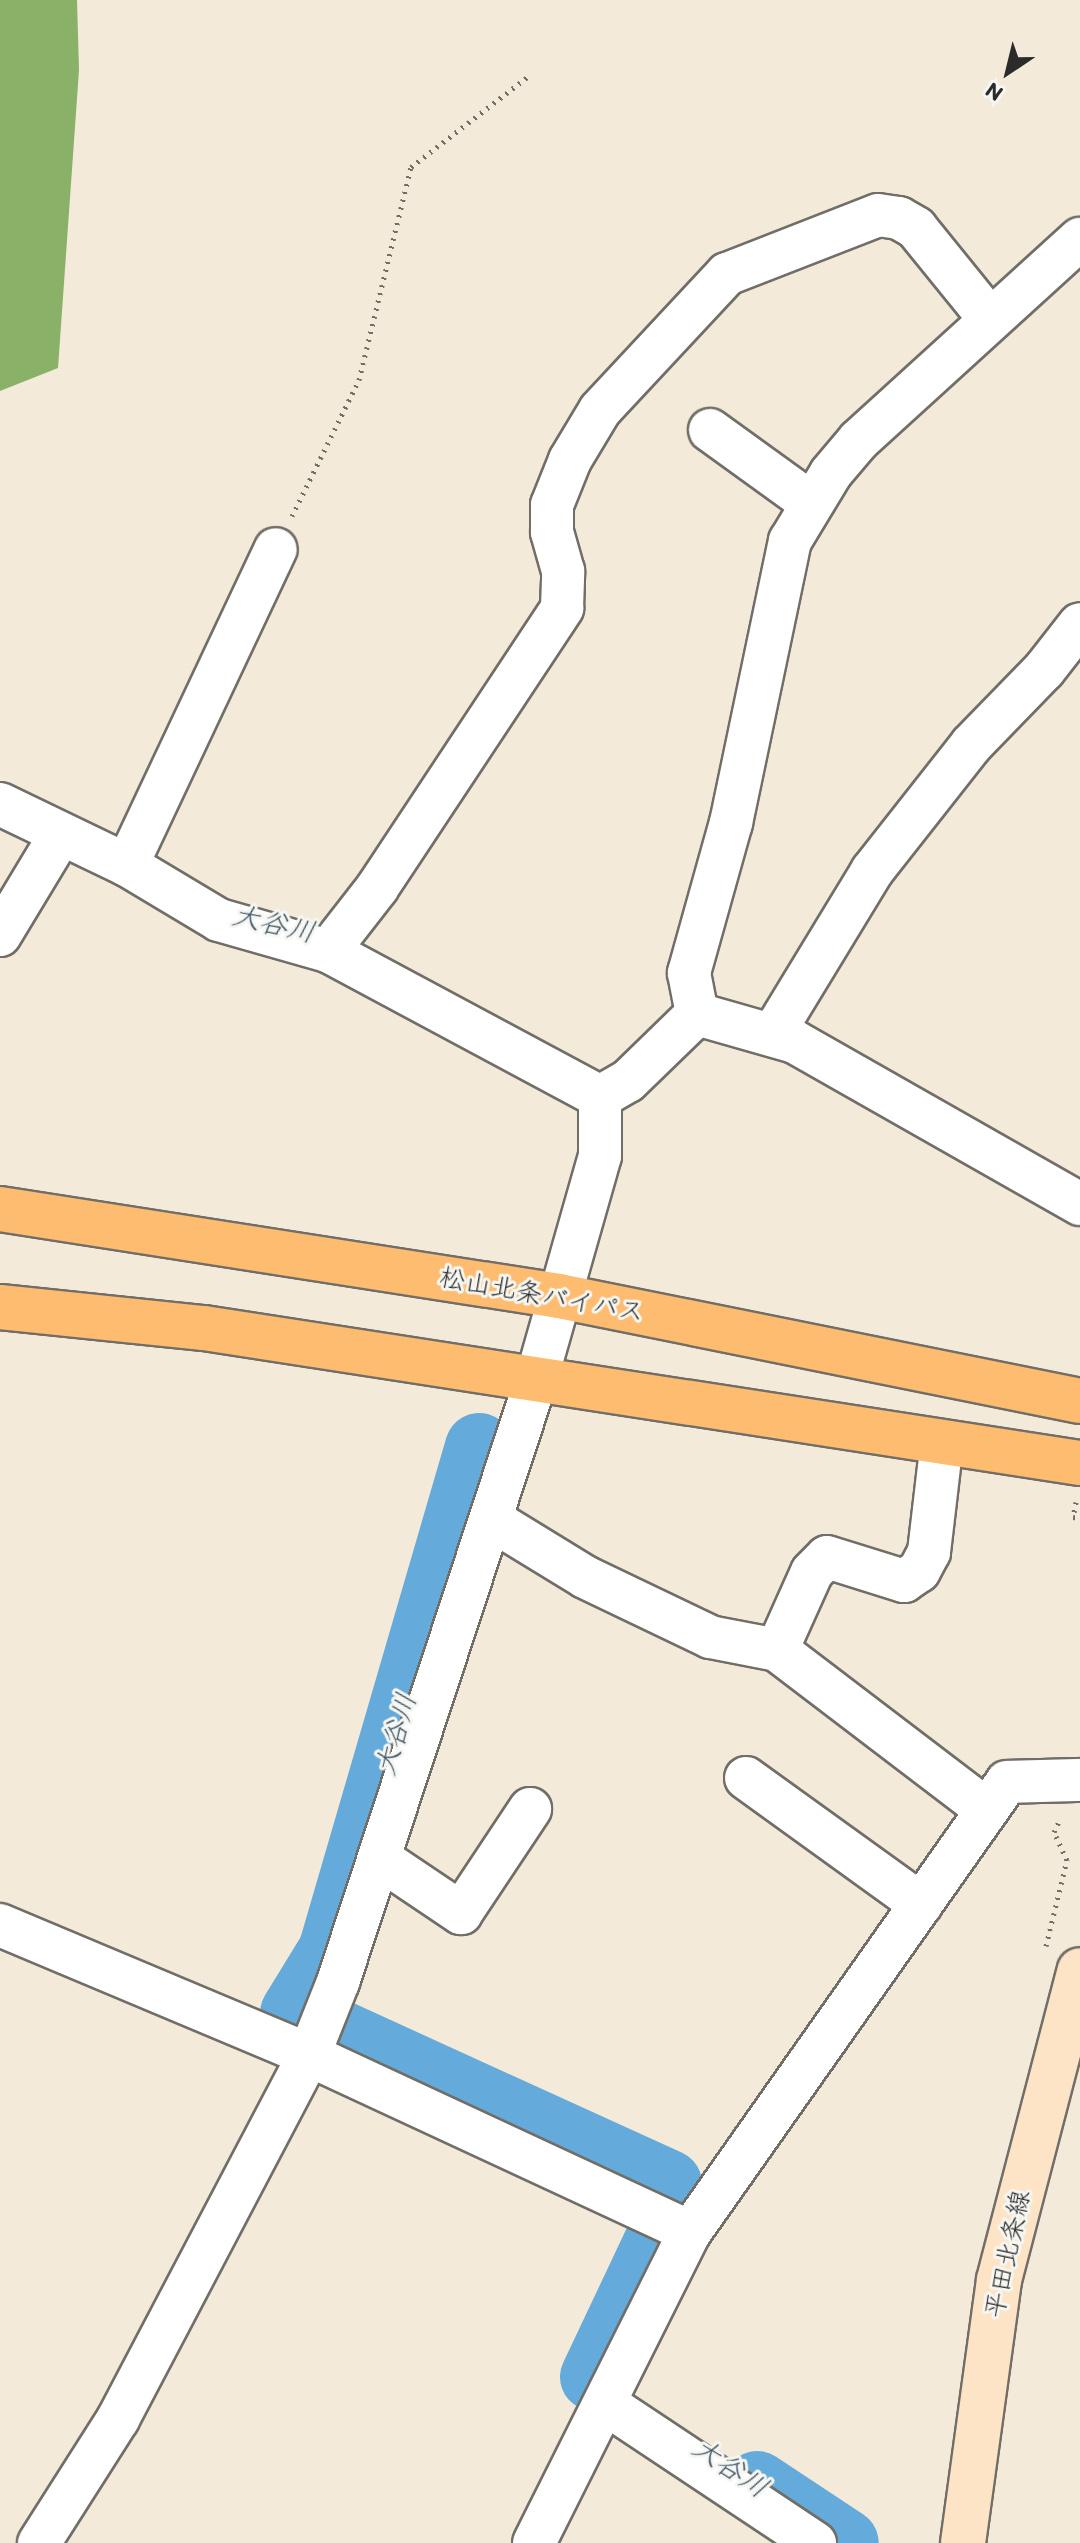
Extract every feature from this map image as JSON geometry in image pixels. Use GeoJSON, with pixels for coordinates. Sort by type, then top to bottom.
{"type":"FeatureCollection","features":[{"type":"Feature","properties":{"kind":"highway","name":"松山北条バイパス"},"geometry":{"type":"LineString","coordinates":[[0,1209],[559,1296],[1080,1401]]}},
{"type":"Feature","properties":{"kind":"highway"},"geometry":{"type":"LineString","coordinates":[[0,1307],[204,1328],[1080,1463]]}},
{"type":"Feature","properties":{"kind":"main road","name":"平田北条線"},"geometry":{"type":"LineString","coordinates":[[963,2543],[999,2280],[1080,1970]]}},
{"type":"Feature","properties":{"kind":"street"},"geometry":{"type":"LineString","coordinates":[[328,951],[377,888],[562,608],[563,571],[552,532],[552,505],[570,460],[600,410],[727,274],[878,215],[899,218],[916,228],[989,318]]}},
{"type":"Feature","properties":{"kind":"street"},"geometry":{"type":"LineString","coordinates":[[697,1014],[689,973],[731,823],[776,588],[790,541],[811,503],[859,440],[989,318],[1080,239]]}},
{"type":"Feature","properties":{"kind":"street"},"geometry":{"type":"LineString","coordinates":[[710,430],[811,503]]}},
{"type":"Feature","properties":{"kind":"street"},"geometry":{"type":"LineString","coordinates":[[127,865],[276,549]]}},
{"type":"Feature","properties":{"kind":"street"},"geometry":{"type":"LineString","coordinates":[[773,1034],[872,871],[971,745],[1044,670],[1080,624]]}},
{"type":"Feature","properties":{"kind":"street"},"geometry":{"type":"LineString","coordinates":[[0,804],[127,865],[219,920],[328,951],[600,1097]]}},
{"type":"Feature","properties":{"kind":"street"},"geometry":{"type":"LineString","coordinates":[[0,935],[61,834]]}},
{"type":"Feature","properties":{"kind":"street"},"geometry":{"type":"LineString","coordinates":[[697,1014],[795,1042],[1080,1204]]}},
{"type":"Feature","properties":{"kind":"street"},"geometry":{"type":"LineString","coordinates":[[600,1097],[628,1081],[697,1014]]}},
{"type":"Feature","properties":{"kind":"street"},"geometry":{"type":"LineString","coordinates":[[39,2543],[118,2419],[309,2055],[379,1858],[537,1377],[600,1156],[600,1097]]}},
{"type":"Feature","properties":{"kind":"street"},"geometry":{"type":"LineString","coordinates":[[777,1650],[812,1572],[827,1557],[904,1581],[919,1571],[929,1552],[942,1442]]}},
{"type":"Feature","properties":{"kind":"street"},"geometry":{"type":"LineString","coordinates":[[492,1520],[585,1577],[710,1637],[777,1650],[987,1810]]}},
{"type":"Feature","properties":{"kind":"street"},"geometry":{"type":"LineString","coordinates":[[746,1778],[921,1904]]}},
{"type":"Feature","properties":{"kind":"street"},"geometry":{"type":"LineString","coordinates":[[534,2543],[690,2232],[1007,1782],[1080,1780]]}},
{"type":"Feature","properties":{"kind":"street"},"geometry":{"type":"LineString","coordinates":[[379,1858],[461,1913],[530,1809]]}},
{"type":"Feature","properties":{"kind":"street"},"geometry":{"type":"LineString","coordinates":[[0,1925],[309,2055],[690,2232]]}},
{"type":"Feature","properties":{"kind":"street"},"geometry":{"type":"LineString","coordinates":[[606,2404],[815,2543]]}},
{"type":"Feature","properties":{"kind":"path"},"geometry":{"type":"LineString","coordinates":[[276,549],[359,380],[411,167],[530,75]]}},
{"type":"Feature","properties":{"kind":"green space"},"geometry":{"type":"Polygon","coordinates":[[[0,0],[77,0],[79,70],[58,368],[0,391],[0,0]]]}},
{"type":"Feature","properties":{"kind":"waterway","name":"大谷川"},"geometry":{"type":"LineString","coordinates":[[294,2013],[332,1951],[479,1447]]}},
{"type":"Feature","properties":{"kind":"waterway","name":"大谷川"},"geometry":{"type":"LineString","coordinates":[[335,2032],[668,2184]]}},
{"type":"Feature","properties":{"kind":"waterway","name":"大谷川"},"geometry":{"type":"LineString","coordinates":[[594,2377],[657,2244]]}},
{"type":"Feature","properties":{"kind":"waterway","name":"大谷川"},"geometry":{"type":"LineString","coordinates":[[757,2485],[845,2543]]}}]}
